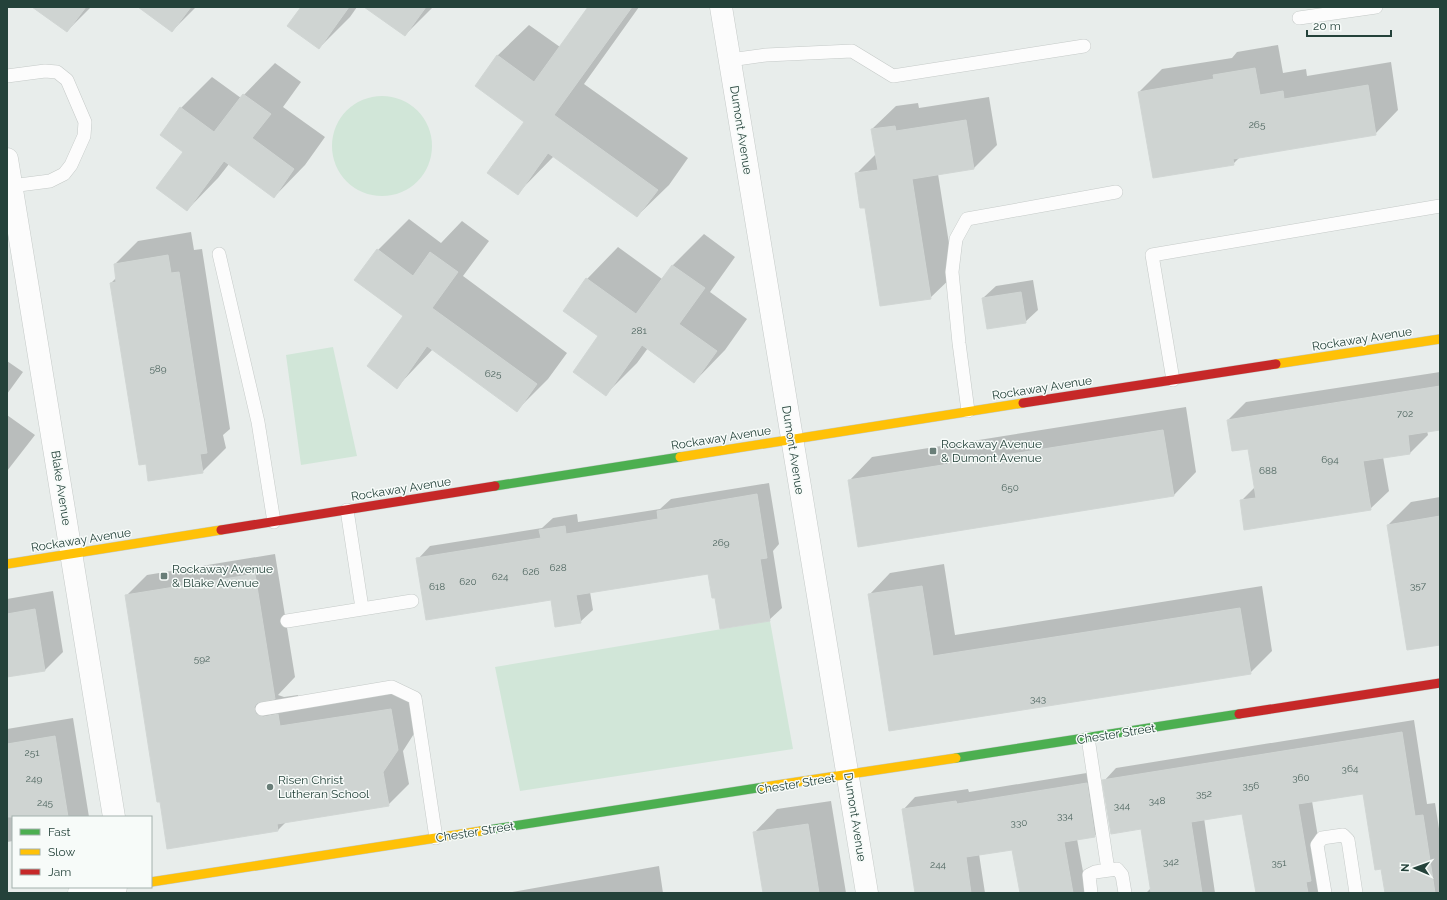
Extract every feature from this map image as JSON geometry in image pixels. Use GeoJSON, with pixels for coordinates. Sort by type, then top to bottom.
{"type":"FeatureCollection","features":[{"type":"Feature","properties":{"kind":"street","name":"Dumont Avenue"},"geometry":{"type":"LineString","coordinates":[[721,7],[849,776],[867,893]]}},
{"type":"Feature","properties":{"kind":"street","name":"Blake Avenue"},"geometry":{"type":"LineString","coordinates":[[7,159],[114,816]]}},
{"type":"Feature","properties":{"kind":"street","name":"Rockaway Avenue"},"geometry":{"type":"LineString","coordinates":[[7,564],[968,411],[1440,339]]}},
{"type":"Feature","properties":{"kind":"street","name":"Chester Street"},"geometry":{"type":"LineString","coordinates":[[152,882],[849,776],[1440,684]]}},
{"type":"Feature","properties":{"kind":"street"},"geometry":{"type":"LineString","coordinates":[[79,893],[110,888]]}},
{"type":"Feature","properties":{"kind":"lane"},"geometry":{"type":"LineString","coordinates":[[1299,18],[1376,7]]}},
{"type":"Feature","properties":{"kind":"lane"},"geometry":{"type":"LineString","coordinates":[[730,60],[766,55],[852,51],[893,76],[1084,46]]}},
{"type":"Feature","properties":{"kind":"lane"},"geometry":{"type":"LineString","coordinates":[[7,76],[45,71],[57,72],[67,80],[85,122],[84,136],[64,174],[50,181],[11,186]]}},
{"type":"Feature","properties":{"kind":"lane"},"geometry":{"type":"LineString","coordinates":[[968,411],[952,272],[956,239],[967,219],[1116,192]]}},
{"type":"Feature","properties":{"kind":"lane"},"geometry":{"type":"LineString","coordinates":[[1172,380],[1152,255],[1440,206]]}},
{"type":"Feature","properties":{"kind":"lane"},"geometry":{"type":"LineString","coordinates":[[219,254],[258,422],[274,522]]}},
{"type":"Feature","properties":{"kind":"lane"},"geometry":{"type":"LineString","coordinates":[[347,510],[362,608]]}},
{"type":"Feature","properties":{"kind":"lane"},"geometry":{"type":"LineString","coordinates":[[287,621],[412,601]]}},
{"type":"Feature","properties":{"kind":"lane"},"geometry":{"type":"LineString","coordinates":[[262,709],[392,687],[415,698],[436,838]]}},
{"type":"Feature","properties":{"kind":"lane"},"geometry":{"type":"LineString","coordinates":[[1088,738],[1108,870]]}},
{"type":"Feature","properties":{"kind":"lane"},"geometry":{"type":"LineString","coordinates":[[1324,893],[1317,845],[1322,838],[1343,836],[1348,840],[1356,893]]}},
{"type":"Feature","properties":{"kind":"lane"},"geometry":{"type":"LineString","coordinates":[[1091,893],[1089,875],[1096,872],[1117,869],[1120,872],[1125,893]]}},
{"type":"Feature","properties":{"kind":"green space"},"geometry":{"type":"Polygon","coordinates":[[[382,96],[401,99],[418,110],[429,127],[432,146],[429,165],[418,182],[401,193],[382,196],[363,193],[346,182],[335,165],[332,146],[335,127],[346,110],[363,99],[382,96]]]}},
{"type":"Feature","properties":{"kind":"green space"},"geometry":{"type":"Polygon","coordinates":[[[333,347],[357,456],[301,465],[286,355],[333,347]]]}},
{"type":"Feature","properties":{"kind":"green space"},"geometry":{"type":"Polygon","coordinates":[[[770,621],[793,749],[520,791],[495,667],[770,621]]]}},
{"type":"Feature","properties":{"kind":"building"},"geometry":{"type":"Polygon","coordinates":[[[32,7],[86,7],[67,32],[32,7]]]}},
{"type":"Feature","properties":{"kind":"building"},"geometry":{"type":"Polygon","coordinates":[[[138,7],[191,7],[172,32],[138,7]]]}},
{"type":"Feature","properties":{"kind":"building"},"geometry":{"type":"Polygon","coordinates":[[[301,7],[349,7],[319,49],[287,26],[301,7]]]}},
{"type":"Feature","properties":{"kind":"building"},"geometry":{"type":"Polygon","coordinates":[[[364,7],[426,7],[405,36],[364,7]]]}},
{"type":"Feature","properties":{"kind":"building"},"geometry":{"type":"Polygon","coordinates":[[[588,7],[632,7],[554,115],[658,190],[637,217],[548,153],[518,195],[487,173],[524,122],[475,86],[497,55],[534,82],[588,7]]]}},
{"type":"Feature","properties":{"kind":"building"},"geometry":{"type":"Polygon","coordinates":[[[1255,68],[1260,95],[1283,91],[1284,99],[1368,85],[1376,135],[1233,159],[1234,165],[1153,178],[1138,92],[1214,79],[1213,75],[1255,68]]]}},
{"type":"Feature","properties":{"kind":"building"},"geometry":{"type":"Polygon","coordinates":[[[243,94],[271,114],[252,138],[294,169],[274,198],[224,161],[187,211],[156,188],[183,152],[160,135],[180,107],[214,132],[243,94]]]}},
{"type":"Feature","properties":{"kind":"building"},"geometry":{"type":"Polygon","coordinates":[[[966,120],[974,169],[912,179],[931,299],[880,306],[865,208],[860,208],[855,173],[878,170],[871,129],[895,126],[896,131],[966,120]]]}},
{"type":"Feature","properties":{"kind":"building"},"geometry":{"type":"Polygon","coordinates":[[[377,249],[413,276],[430,252],[458,272],[432,308],[537,384],[517,412],[427,346],[397,389],[367,366],[403,316],[354,280],[377,249]]]}},
{"type":"Feature","properties":{"kind":"building"},"geometry":{"type":"Polygon","coordinates":[[[168,255],[171,273],[179,272],[207,453],[200,454],[203,473],[148,481],[146,464],[139,465],[110,283],[116,282],[114,264],[168,255]]]}},
{"type":"Feature","properties":{"kind":"building"},"geometry":{"type":"Polygon","coordinates":[[[672,265],[705,288],[679,324],[717,351],[694,383],[642,345],[606,396],[573,372],[598,336],[563,311],[586,278],[636,314],[672,265]]]}},
{"type":"Feature","properties":{"kind":"building"},"geometry":{"type":"Polygon","coordinates":[[[1021,292],[1026,323],[987,329],[982,298],[1021,292]]]}},
{"type":"Feature","properties":{"kind":"building"},"geometry":{"type":"Polygon","coordinates":[[[1440,386],[1440,430],[1408,435],[1410,454],[1363,461],[1371,510],[1244,530],[1240,500],[1256,498],[1248,449],[1232,451],[1227,420],[1440,386]]]}},
{"type":"Feature","properties":{"kind":"building"},"geometry":{"type":"Polygon","coordinates":[[[1163,430],[1174,496],[858,547],[848,480],[1163,430]]]}},
{"type":"Feature","properties":{"kind":"building"},"geometry":{"type":"Polygon","coordinates":[[[757,494],[767,558],[760,559],[770,621],[720,629],[715,598],[712,598],[708,574],[576,595],[581,623],[555,627],[551,600],[426,620],[416,558],[541,538],[539,530],[565,526],[566,534],[658,519],[657,511],[757,494]]]}},
{"type":"Feature","properties":{"kind":"building"},"geometry":{"type":"Polygon","coordinates":[[[1440,516],[1440,645],[1407,650],[1387,525],[1440,516]]]}},
{"type":"Feature","properties":{"kind":"building"},"geometry":{"type":"Polygon","coordinates":[[[255,574],[275,699],[257,703],[254,707],[256,714],[263,717],[278,714],[280,726],[391,709],[398,750],[383,772],[389,806],[277,824],[278,831],[167,849],[160,802],[157,802],[125,595],[255,574]]]}},
{"type":"Feature","properties":{"kind":"building"},"geometry":{"type":"Polygon","coordinates":[[[922,586],[933,656],[1240,608],[1251,674],[889,731],[868,594],[922,586]]]}},
{"type":"Feature","properties":{"kind":"building"},"geometry":{"type":"Polygon","coordinates":[[[35,609],[45,671],[7,677],[7,614],[35,609]]]}},
{"type":"Feature","properties":{"kind":"building"},"geometry":{"type":"Polygon","coordinates":[[[1402,732],[1415,816],[1423,815],[1435,893],[1385,893],[1381,869],[1375,870],[1363,794],[1298,804],[1311,881],[1306,882],[1308,893],[1256,893],[1242,814],[1191,822],[1202,893],[1151,893],[1141,829],[1111,834],[1102,780],[1402,732]]]}},
{"type":"Feature","properties":{"kind":"building"},"geometry":{"type":"Polygon","coordinates":[[[55,736],[68,816],[7,817],[7,744],[55,736]]]}},
{"type":"Feature","properties":{"kind":"building"},"geometry":{"type":"Polygon","coordinates":[[[1087,783],[1095,837],[1064,842],[1073,893],[1020,893],[1012,850],[966,857],[971,893],[915,893],[902,809],[956,801],[957,804],[1087,783]]]}},
{"type":"Feature","properties":{"kind":"building"},"geometry":{"type":"Polygon","coordinates":[[[808,824],[819,893],[763,893],[753,832],[808,824]]]}},
{"type":"Feature","properties":{"kind":"traffic: fast"},"geometry":{"type":"LineString","coordinates":[[495,486],[680,457]]}},
{"type":"Feature","properties":{"kind":"traffic: fast"},"geometry":{"type":"LineString","coordinates":[[956,758],[1239,714]]}},
{"type":"Feature","properties":{"kind":"traffic: fast"},"geometry":{"type":"LineString","coordinates":[[481,831],[764,787]]}},
{"type":"Feature","properties":{"kind":"traffic: slow"},"geometry":{"type":"LineString","coordinates":[[1276,364],[1440,339]]}},
{"type":"Feature","properties":{"kind":"traffic: slow"},"geometry":{"type":"LineString","coordinates":[[680,457],[1023,403]]}},
{"type":"Feature","properties":{"kind":"traffic: slow"},"geometry":{"type":"LineString","coordinates":[[7,564],[221,530]]}},
{"type":"Feature","properties":{"kind":"traffic: slow"},"geometry":{"type":"LineString","coordinates":[[764,787],[956,758]]}},
{"type":"Feature","properties":{"kind":"traffic: slow"},"geometry":{"type":"LineString","coordinates":[[152,882],[481,831]]}},
{"type":"Feature","properties":{"kind":"traffic: jam"},"geometry":{"type":"LineString","coordinates":[[1023,403],[1276,364]]}},
{"type":"Feature","properties":{"kind":"traffic: jam"},"geometry":{"type":"LineString","coordinates":[[221,530],[495,486]]}},
{"type":"Feature","properties":{"kind":"traffic: jam"},"geometry":{"type":"LineString","coordinates":[[1239,714],[1440,683]]}},
{"type":"Feature","properties":{"kind":"place","name":"Rockaway Avenue & Dumont Avenue"},"geometry":{"type":"Point","coordinates":[933,451]}},
{"type":"Feature","properties":{"kind":"place","name":"Rockaway Avenue & Blake Avenue"},"geometry":{"type":"Point","coordinates":[164,576]}},
{"type":"Feature","properties":{"kind":"place","name":"Risen Christ Lutheran School"},"geometry":{"type":"Point","coordinates":[270,787]}}]}
